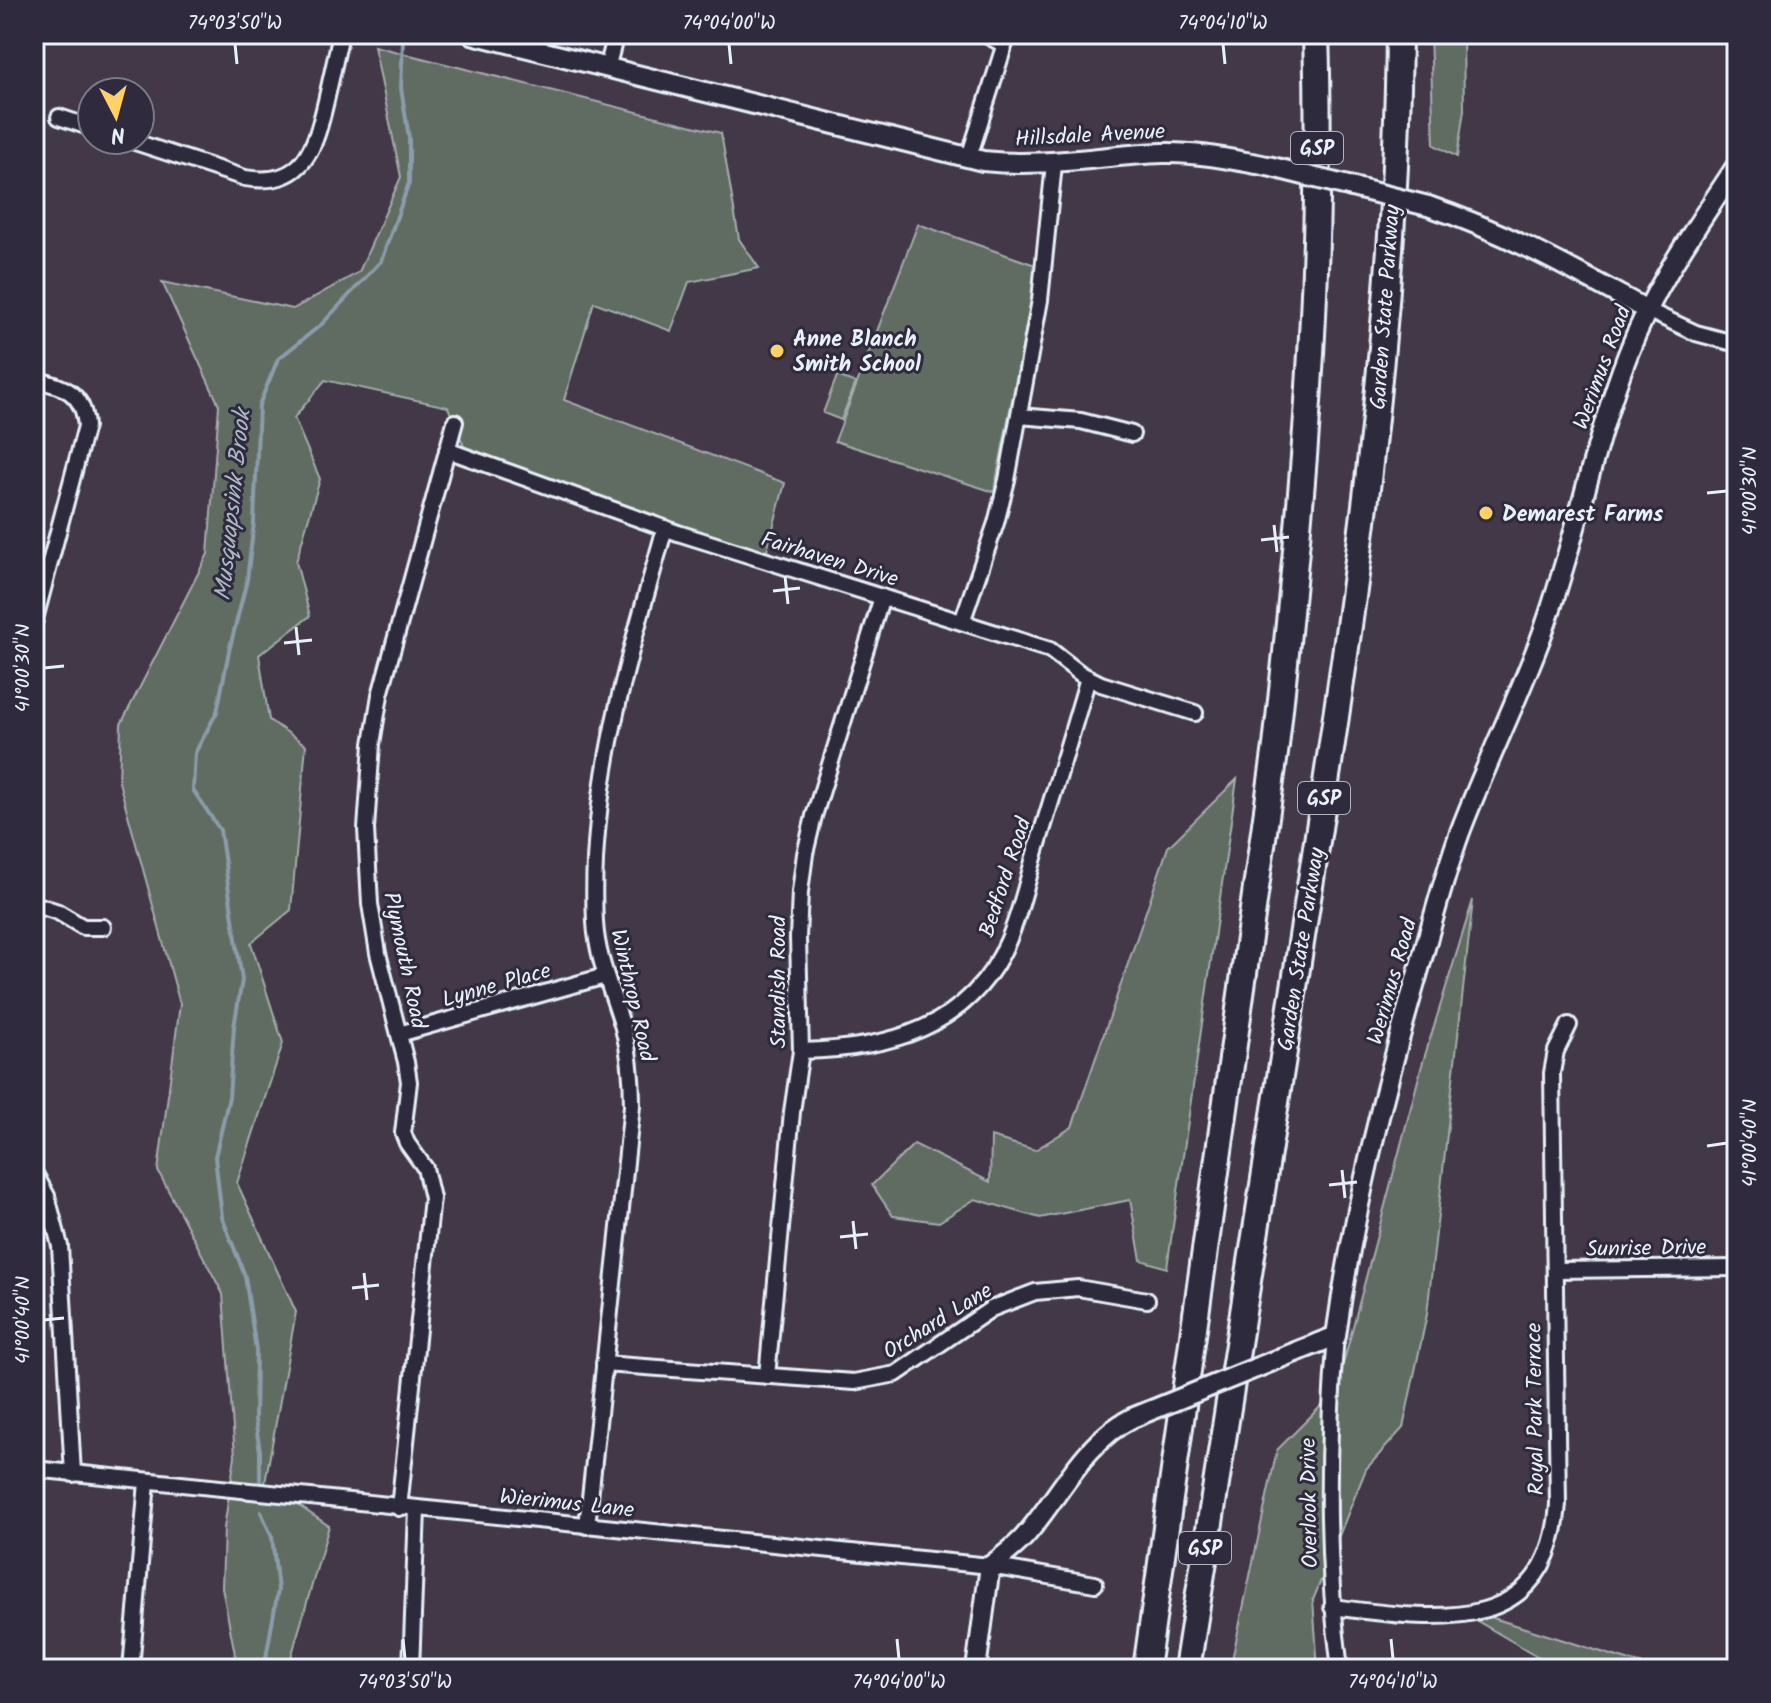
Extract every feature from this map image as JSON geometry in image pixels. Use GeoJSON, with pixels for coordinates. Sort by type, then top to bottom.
{"type":"FeatureCollection","features":[{"type":"Feature","properties":{"kind":"highway","name":"GSP"},"geometry":{"type":"LineString","coordinates":[[1146,1669],[1276,746],[1292,605],[1312,313],[1316,34]]}},
{"type":"Feature","properties":{"kind":"highway","name":"Garden State Parkway"},"geometry":{"type":"LineString","coordinates":[[1187,1669],[1359,568],[1388,265],[1399,34]]}},
{"type":"Feature","properties":{"kind":"main road","name":"Hillsdale Avenue"},"geometry":{"type":"LineString","coordinates":[[472,34],[969,157],[1017,165],[1192,153],[1268,166],[1428,206],[1495,231],[1539,251],[1647,310]]}},
{"type":"Feature","properties":{"kind":"main road","name":"Werimus Road"},"geometry":{"type":"LineString","coordinates":[[1336,1336],[1355,1219],[1372,1140],[1441,891],[1474,795],[1559,588],[1612,395],[1647,310],[1677,256],[1737,165]]}},
{"type":"Feature","properties":{"kind":"main road"},"geometry":{"type":"LineString","coordinates":[[976,1669],[990,1566],[1023,1538],[1106,1435],[1132,1418],[1336,1336]]}},
{"type":"Feature","properties":{"kind":"street"},"geometry":{"type":"LineString","coordinates":[[156,149],[245,178],[260,180],[289,173],[302,164],[316,142],[341,34]]}},
{"type":"Feature","properties":{"kind":"street"},"geometry":{"type":"LineString","coordinates":[[607,69],[616,34]]}},
{"type":"Feature","properties":{"kind":"street"},"geometry":{"type":"LineString","coordinates":[[969,157],[1005,39],[984,34]]}},
{"type":"Feature","properties":{"kind":"street"},"geometry":{"type":"LineString","coordinates":[[59,117],[76,123]]}},
{"type":"Feature","properties":{"kind":"street"},"geometry":{"type":"LineString","coordinates":[[962,622],[996,523],[1019,416],[1044,273],[1054,164]]}},
{"type":"Feature","properties":{"kind":"street"},"geometry":{"type":"LineString","coordinates":[[1647,310],[1696,333],[1737,344]]}},
{"type":"Feature","properties":{"kind":"street"},"geometry":{"type":"LineString","coordinates":[[34,379],[74,395],[81,403],[86,426],[34,623]]}},
{"type":"Feature","properties":{"kind":"street"},"geometry":{"type":"LineString","coordinates":[[1019,416],[1081,421],[1132,434]]}},
{"type":"Feature","properties":{"kind":"street","name":"Plymouth Road"},"geometry":{"type":"LineString","coordinates":[[399,1508],[432,1198],[425,1168],[403,1133],[409,1082],[378,953],[370,904],[366,829],[368,780],[388,660],[455,422]]}},
{"type":"Feature","properties":{"kind":"street","name":"Fairhaven Drive"},"geometry":{"type":"LineString","coordinates":[[447,450],[665,528],[1050,650],[1088,678],[1195,713]]}},
{"type":"Feature","properties":{"kind":"street","name":"Winthrop Road"},"geometry":{"type":"LineString","coordinates":[[587,1526],[632,1106],[629,1056],[623,1026],[598,950],[595,901],[598,824],[603,772],[619,695],[665,528]]}},
{"type":"Feature","properties":{"kind":"street","name":"Standish Road"},"geometry":{"type":"LineString","coordinates":[[767,1376],[792,1112],[801,1051],[798,938],[805,854],[882,597]]}},
{"type":"Feature","properties":{"kind":"street","name":"Bedford Road"},"geometry":{"type":"LineString","coordinates":[[801,1051],[845,1050],[905,1036],[932,1025],[952,1012],[987,979],[1010,939],[1088,678]]}},
{"type":"Feature","properties":{"kind":"street"},"geometry":{"type":"LineString","coordinates":[[34,904],[58,912],[83,927],[103,927]]}},
{"type":"Feature","properties":{"kind":"street","name":"Lynne Place"},"geometry":{"type":"LineString","coordinates":[[399,1034],[605,976]]}},
{"type":"Feature","properties":{"kind":"street","name":"Royal Park Terrace"},"geometry":{"type":"LineString","coordinates":[[1332,1607],[1409,1616],[1477,1613],[1502,1604],[1516,1594],[1542,1564],[1556,1526],[1558,1504],[1552,1073],[1556,1051],[1569,1025]]}},
{"type":"Feature","properties":{"kind":"street"},"geometry":{"type":"LineString","coordinates":[[34,1172],[55,1220],[60,1246],[73,1474]]}},
{"type":"Feature","properties":{"kind":"street","name":"Sunrise Drive"},"geometry":{"type":"LineString","coordinates":[[1555,1270],[1737,1268]]}},
{"type":"Feature","properties":{"kind":"street","name":"Orchard Lane"},"geometry":{"type":"LineString","coordinates":[[604,1364],[854,1382],[896,1374],[991,1309],[1035,1292],[1078,1288],[1147,1300]]}},
{"type":"Feature","properties":{"kind":"street","name":"Overlook Drive"},"geometry":{"type":"LineString","coordinates":[[1336,1336],[1327,1474],[1332,1607],[1340,1669]]}},
{"type":"Feature","properties":{"kind":"street","name":"Wierimus Lane"},"geometry":{"type":"LineString","coordinates":[[34,1469],[990,1566],[1095,1584]]}},
{"type":"Feature","properties":{"kind":"street"},"geometry":{"type":"LineString","coordinates":[[131,1669],[147,1482]]}},
{"type":"Feature","properties":{"kind":"street"},"geometry":{"type":"LineString","coordinates":[[411,1669],[417,1509]]}},
{"type":"Feature","properties":{"kind":"shaded area"},"geometry":{"type":"Polygon","coordinates":[[[1430,34],[1463,34],[1464,110],[1457,157],[1434,145],[1430,34]]]}},
{"type":"Feature","properties":{"kind":"shaded area"},"geometry":{"type":"Polygon","coordinates":[[[374,46],[721,133],[739,239],[759,268],[689,282],[671,331],[594,302],[564,400],[785,483],[764,562],[472,466],[448,407],[325,380],[294,418],[320,479],[296,562],[310,616],[259,655],[269,720],[306,745],[291,910],[251,943],[283,1043],[237,1183],[296,1312],[265,1483],[329,1526],[290,1661],[291,1669],[238,1669],[222,1588],[224,1528],[235,1456],[223,1294],[158,1171],[180,1004],[119,782],[121,724],[208,554],[219,405],[162,282],[293,309],[359,272],[401,177],[374,46]]]}},
{"type":"Feature","properties":{"kind":"shaded area"},"geometry":{"type":"Polygon","coordinates":[[[918,224],[1038,266],[994,492],[835,441],[918,224]]]}},
{"type":"Feature","properties":{"kind":"shaded area"},"geometry":{"type":"Polygon","coordinates":[[[837,376],[856,383],[841,420],[823,413],[837,376]]]}},
{"type":"Feature","properties":{"kind":"shaded area"},"geometry":{"type":"Polygon","coordinates":[[[1237,779],[1167,1268],[1141,1260],[1130,1200],[1040,1218],[975,1199],[939,1222],[893,1216],[872,1185],[914,1144],[990,1182],[991,1137],[1035,1150],[1072,1127],[1168,847],[1237,779]]]}},
{"type":"Feature","properties":{"kind":"shaded area"},"geometry":{"type":"Polygon","coordinates":[[[1473,900],[1427,1314],[1403,1428],[1366,1469],[1313,1600],[1318,1669],[1230,1669],[1277,1450],[1336,1391],[1422,1065],[1473,900]]]}},
{"type":"Feature","properties":{"kind":"shaded area"},"geometry":{"type":"Polygon","coordinates":[[[1477,1613],[1662,1669],[1559,1669],[1467,1615],[1477,1613]]]}},
{"type":"Feature","properties":{"kind":"waterway","name":"Musquapsink Brook"},"geometry":{"type":"LineString","coordinates":[[260,1480],[260,1451],[255,1420],[256,1350],[245,1276],[222,1217],[215,1157],[229,1097],[234,1027],[242,980],[220,830],[193,790],[195,753],[217,712],[247,580],[254,522],[259,405],[278,359],[322,324],[381,261],[409,183],[409,138],[401,88],[403,40]]}},
{"type":"Feature","properties":{"kind":"waterway","name":"Musquapsink Brook"},"geometry":{"type":"LineString","coordinates":[[261,1512],[272,1537],[278,1590],[264,1669]]}},
{"type":"Feature","properties":{"kind":"place","name":"Anne Blanch Smith School"},"geometry":{"type":"Point","coordinates":[777,351]}},
{"type":"Feature","properties":{"kind":"place","name":"Demarest Farms"},"geometry":{"type":"Point","coordinates":[1486,513]}}]}
